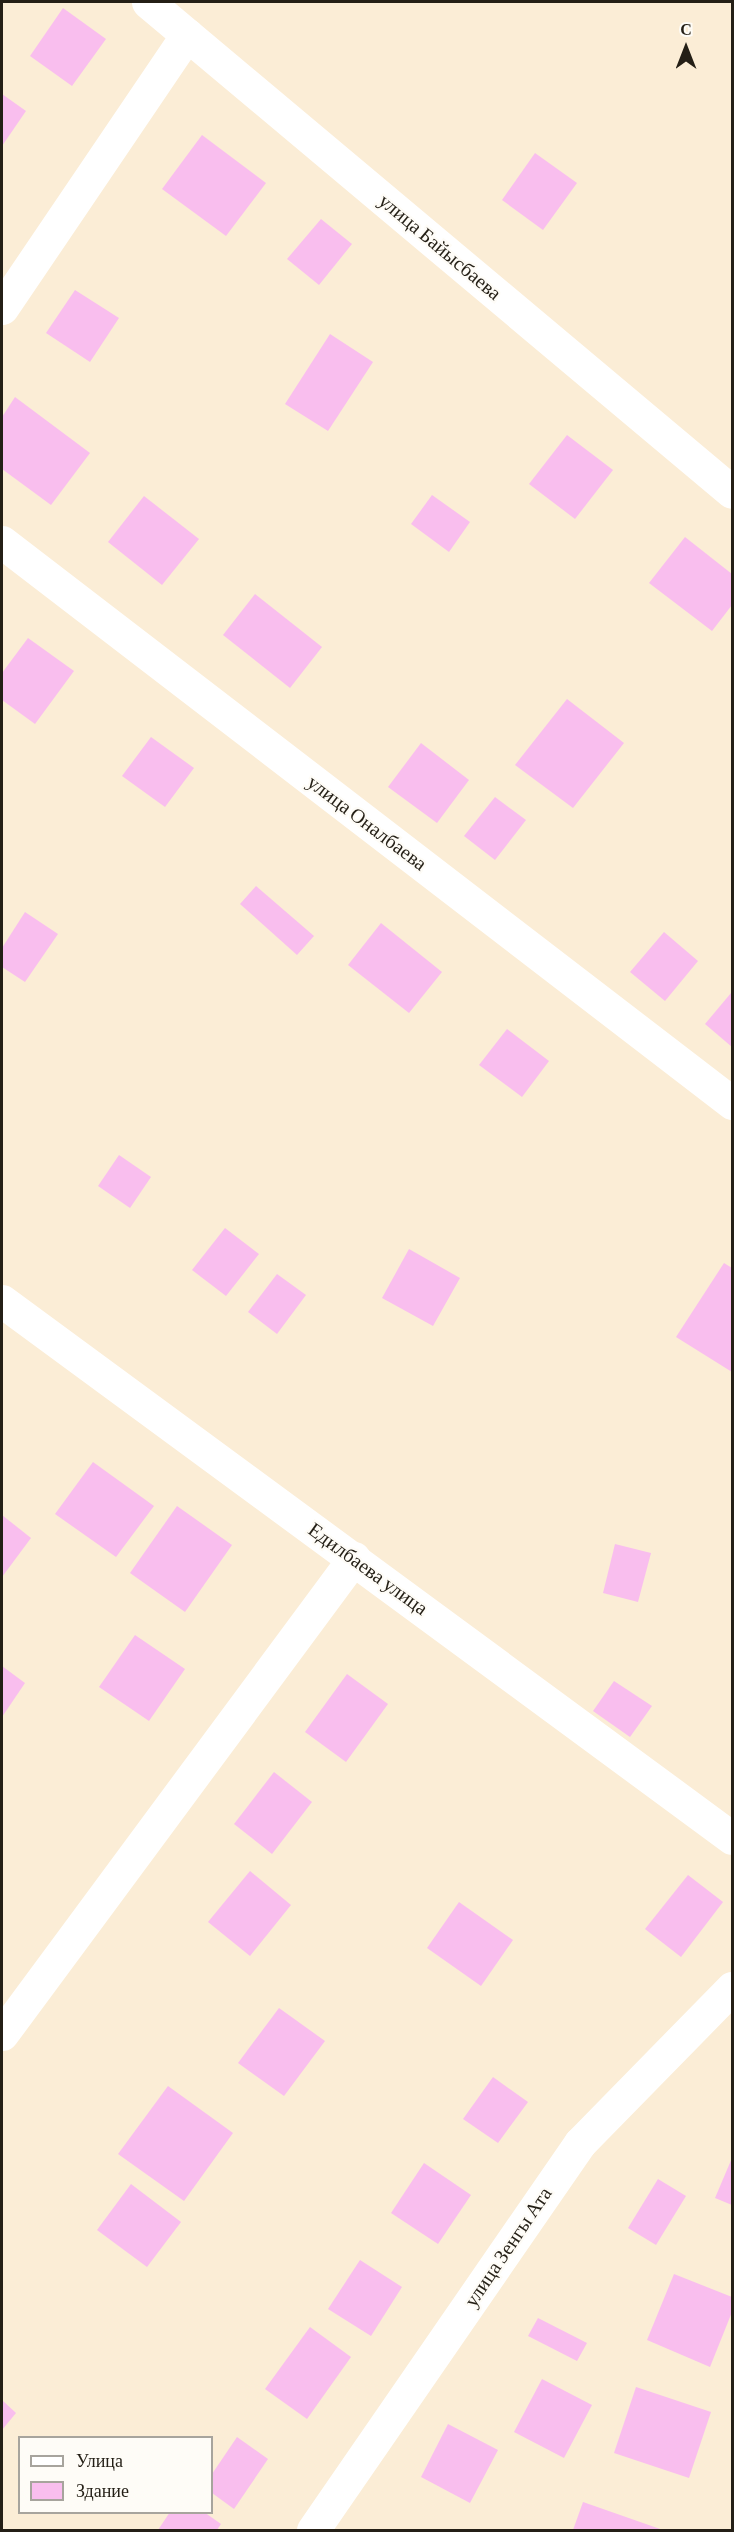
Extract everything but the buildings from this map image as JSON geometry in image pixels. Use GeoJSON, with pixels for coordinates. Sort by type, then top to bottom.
{"type":"FeatureCollection","features":[{"type":"Feature","properties":{"kind":"street","name":"улица Байысбаева"},"geometry":{"type":"LineString","coordinates":[[148,2],[732,492]]}},
{"type":"Feature","properties":{"kind":"street"},"geometry":{"type":"LineString","coordinates":[[2,308],[187,35]]}},
{"type":"Feature","properties":{"kind":"street","name":"улица Оналбаева"},"geometry":{"type":"LineString","coordinates":[[2,542],[732,1103]]}},
{"type":"Feature","properties":{"kind":"street","name":"Едилбаева улица"},"geometry":{"type":"LineString","coordinates":[[2,1301],[732,1838]]}},
{"type":"Feature","properties":{"kind":"street"},"geometry":{"type":"LineString","coordinates":[[2,2034],[354,1558]]}},
{"type":"Feature","properties":{"kind":"street","name":"улица Зенгы Ата"},"geometry":{"type":"LineString","coordinates":[[313,2530],[580,2142],[732,1988]]}}]}
